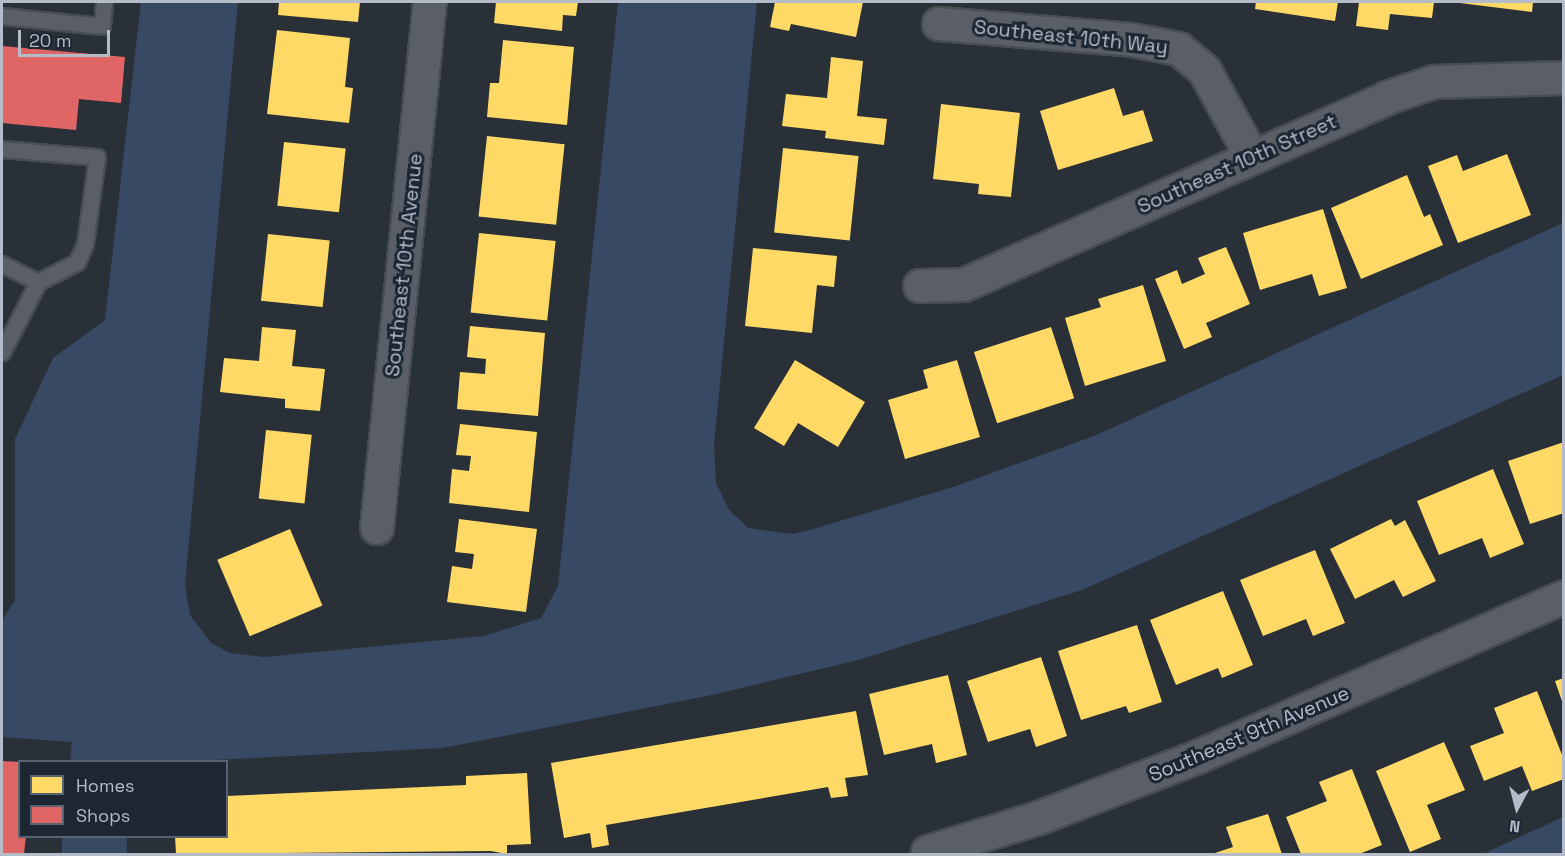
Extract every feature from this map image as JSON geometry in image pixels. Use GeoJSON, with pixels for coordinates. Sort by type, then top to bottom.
{"type":"FeatureCollection","features":[{"type":"Feature","properties":{"kind":"street","name":"Southeast 10th Avenue"},"geometry":{"type":"LineString","coordinates":[[377,528],[430,2]]}},
{"type":"Feature","properties":{"kind":"street","name":"Southeast 10th Way"},"geometry":{"type":"LineString","coordinates":[[939,24],[1132,40],[1179,49],[1205,71],[1252,158]]}},
{"type":"Feature","properties":{"kind":"street","name":"Southeast 10th Street"},"geometry":{"type":"LineString","coordinates":[[920,286],[964,285],[1387,98],[1434,82],[1563,78]]}},
{"type":"Feature","properties":{"kind":"street","name":"Southeast 9th Avenue"},"geometry":{"type":"LineString","coordinates":[[928,852],[1039,818],[1198,757],[1563,597]]}},
{"type":"Feature","properties":{"kind":"lane"},"geometry":{"type":"LineString","coordinates":[[2,16],[102,26],[104,2]]}},
{"type":"Feature","properties":{"kind":"lane"},"geometry":{"type":"LineString","coordinates":[[2,149],[97,156],[85,244],[77,262],[38,282],[2,352]]}},
{"type":"Feature","properties":{"kind":"lane"},"geometry":{"type":"LineString","coordinates":[[2,264],[38,282]]}},
{"type":"Feature","properties":{"kind":"water"},"geometry":{"type":"Polygon","coordinates":[[[141,2],[238,2],[185,585],[190,615],[211,643],[230,653],[264,657],[484,636],[541,618],[558,586],[618,2],[757,2],[714,445],[716,483],[729,510],[748,528],[792,534],[810,530],[953,487],[1094,436],[1563,223],[1563,375],[1082,590],[858,660],[712,695],[443,748],[215,760],[70,760],[72,742],[2,737],[2,621],[15,600],[15,439],[53,358],[105,320],[141,2]]]}},
{"type":"Feature","properties":{"kind":"water"},"geometry":{"type":"Polygon","coordinates":[[[1563,817],[1563,854],[1483,854],[1563,817]]]}},
{"type":"Feature","properties":{"kind":"water"},"geometry":{"type":"Polygon","coordinates":[[[62,838],[127,838],[127,854],[62,854],[62,838]]]}},
{"type":"Feature","properties":{"kind":"building: Homes"},"geometry":{"type":"Polygon","coordinates":[[[279,2],[360,2],[358,22],[278,15],[279,2]]]}},
{"type":"Feature","properties":{"kind":"building: Homes"},"geometry":{"type":"Polygon","coordinates":[[[496,2],[578,2],[576,16],[563,15],[562,31],[494,23],[496,2]]]}},
{"type":"Feature","properties":{"kind":"building: Homes"},"geometry":{"type":"Polygon","coordinates":[[[775,2],[863,2],[856,37],[791,24],[789,31],[770,27],[775,2]]]}},
{"type":"Feature","properties":{"kind":"building: Homes"},"geometry":{"type":"Polygon","coordinates":[[[1256,2],[1338,2],[1335,21],[1255,9],[1256,2]]]}},
{"type":"Feature","properties":{"kind":"building: Homes"},"geometry":{"type":"Polygon","coordinates":[[[1359,2],[1434,2],[1432,18],[1390,14],[1388,30],[1356,26],[1359,2]]]}},
{"type":"Feature","properties":{"kind":"building: Homes"},"geometry":{"type":"Polygon","coordinates":[[[1452,2],[1533,2],[1532,12],[1452,2]]]}},
{"type":"Feature","properties":{"kind":"building: Homes"},"geometry":{"type":"Polygon","coordinates":[[[277,30],[350,38],[345,87],[353,88],[349,123],[267,114],[277,30]]]}},
{"type":"Feature","properties":{"kind":"building: Homes"},"geometry":{"type":"Polygon","coordinates":[[[503,40],[574,47],[567,125],[487,117],[490,83],[499,83],[503,40]]]}},
{"type":"Feature","properties":{"kind":"building: Homes"},"geometry":{"type":"Polygon","coordinates":[[[831,57],[863,61],[857,116],[887,119],[884,145],[825,138],[826,131],[782,126],[786,94],[827,98],[831,57]]]}},
{"type":"Feature","properties":{"kind":"building: Homes"},"geometry":{"type":"Polygon","coordinates":[[[1114,88],[1123,116],[1143,110],[1153,141],[1058,170],[1040,111],[1114,88]]]}},
{"type":"Feature","properties":{"kind":"building: Homes"},"geometry":{"type":"Polygon","coordinates":[[[941,104],[1020,113],[1011,197],[978,194],[979,184],[933,179],[941,104]]]}},
{"type":"Feature","properties":{"kind":"building: Homes"},"geometry":{"type":"Polygon","coordinates":[[[487,136],[565,144],[556,225],[479,217],[487,136]]]}},
{"type":"Feature","properties":{"kind":"building: Homes"},"geometry":{"type":"Polygon","coordinates":[[[284,142],[346,148],[339,212],[277,206],[284,142]]]}},
{"type":"Feature","properties":{"kind":"building: Homes"},"geometry":{"type":"Polygon","coordinates":[[[783,148],[859,156],[850,240],[774,233],[783,148]]]}},
{"type":"Feature","properties":{"kind":"building: Homes"},"geometry":{"type":"Polygon","coordinates":[[[1507,154],[1531,215],[1458,243],[1428,166],[1457,155],[1463,171],[1507,154]]]}},
{"type":"Feature","properties":{"kind":"building: Homes"},"geometry":{"type":"Polygon","coordinates":[[[1407,175],[1424,217],[1430,214],[1443,245],[1361,279],[1331,208],[1407,175]]]}},
{"type":"Feature","properties":{"kind":"building: Homes"},"geometry":{"type":"Polygon","coordinates":[[[1323,209],[1347,288],[1319,296],[1312,274],[1260,290],[1243,233],[1323,209]]]}},
{"type":"Feature","properties":{"kind":"building: Homes"},"geometry":{"type":"Polygon","coordinates":[[[479,233],[556,241],[547,321],[471,313],[479,233]]]}},
{"type":"Feature","properties":{"kind":"building: Homes"},"geometry":{"type":"Polygon","coordinates":[[[268,234],[330,240],[323,307],[261,301],[268,234]]]}},
{"type":"Feature","properties":{"kind":"building: Homes"},"geometry":{"type":"Polygon","coordinates":[[[1226,247],[1250,304],[1206,323],[1212,337],[1184,349],[1155,279],[1177,270],[1182,284],[1205,274],[1198,258],[1226,247]]]}},
{"type":"Feature","properties":{"kind":"building: Homes"},"geometry":{"type":"Polygon","coordinates":[[[753,248],[837,256],[834,287],[817,285],[812,333],[745,326],[753,248]]]}},
{"type":"Feature","properties":{"kind":"building: Homes"},"geometry":{"type":"Polygon","coordinates":[[[1143,285],[1166,361],[1085,386],[1065,318],[1101,307],[1098,299],[1143,285]]]}},
{"type":"Feature","properties":{"kind":"building: Homes"},"geometry":{"type":"Polygon","coordinates":[[[470,326],[545,333],[538,416],[457,409],[460,372],[485,374],[486,359],[467,357],[470,326]]]}},
{"type":"Feature","properties":{"kind":"building: Homes"},"geometry":{"type":"Polygon","coordinates":[[[262,327],[296,330],[292,366],[325,369],[320,411],[285,408],[285,399],[220,392],[224,358],[259,361],[262,327]]]}},
{"type":"Feature","properties":{"kind":"building: Homes"},"geometry":{"type":"Polygon","coordinates":[[[1051,327],[1074,398],[997,423],[974,352],[1051,327]]]}},
{"type":"Feature","properties":{"kind":"building: Homes"},"geometry":{"type":"Polygon","coordinates":[[[795,360],[865,402],[838,447],[798,423],[784,446],[754,428],[795,360]]]}},
{"type":"Feature","properties":{"kind":"building: Homes"},"geometry":{"type":"Polygon","coordinates":[[[957,360],[980,437],[905,459],[888,400],[928,388],[923,370],[957,360]]]}},
{"type":"Feature","properties":{"kind":"building: Homes"},"geometry":{"type":"Polygon","coordinates":[[[460,424],[537,432],[529,512],[449,503],[452,469],[469,471],[471,456],[456,455],[460,424]]]}},
{"type":"Feature","properties":{"kind":"building: Homes"},"geometry":{"type":"Polygon","coordinates":[[[266,430],[312,435],[305,503],[259,499],[266,430]]]}},
{"type":"Feature","properties":{"kind":"building: Homes"},"geometry":{"type":"Polygon","coordinates":[[[1564,442],[1564,513],[1530,524],[1508,461],[1564,442]]]}},
{"type":"Feature","properties":{"kind":"building: Homes"},"geometry":{"type":"Polygon","coordinates":[[[1493,469],[1524,544],[1490,558],[1482,538],[1439,555],[1417,501],[1493,469]]]}},
{"type":"Feature","properties":{"kind":"building: Homes"},"geometry":{"type":"Polygon","coordinates":[[[459,519],[537,529],[526,612],[447,602],[452,566],[472,569],[474,554],[455,552],[459,519]]]}},
{"type":"Feature","properties":{"kind":"building: Homes"},"geometry":{"type":"Polygon","coordinates":[[[1391,519],[1395,526],[1405,520],[1436,581],[1403,597],[1394,580],[1355,599],[1330,549],[1391,519]]]}},
{"type":"Feature","properties":{"kind":"building: Homes"},"geometry":{"type":"Polygon","coordinates":[[[290,529],[322,605],[250,636],[217,560],[290,529]]]}},
{"type":"Feature","properties":{"kind":"building: Homes"},"geometry":{"type":"Polygon","coordinates":[[[1315,550],[1345,623],[1313,636],[1306,619],[1263,636],[1240,580],[1315,550]]]}},
{"type":"Feature","properties":{"kind":"building: Homes"},"geometry":{"type":"Polygon","coordinates":[[[1223,591],[1253,665],[1222,678],[1218,668],[1176,685],[1150,620],[1223,591]]]}},
{"type":"Feature","properties":{"kind":"building: Homes"},"geometry":{"type":"Polygon","coordinates":[[[1137,625],[1162,702],[1129,713],[1126,706],[1081,720],[1058,651],[1137,625]]]}},
{"type":"Feature","properties":{"kind":"building: Homes"},"geometry":{"type":"Polygon","coordinates":[[[1041,657],[1067,736],[1036,747],[1030,729],[988,742],[967,681],[1041,657]]]}},
{"type":"Feature","properties":{"kind":"building: Homes"},"geometry":{"type":"Polygon","coordinates":[[[948,675],[967,755],[936,763],[932,744],[884,755],[869,694],[948,675]]]}},
{"type":"Feature","properties":{"kind":"building: Homes"},"geometry":{"type":"Polygon","coordinates":[[[1564,678],[1564,704],[1563,704],[1555,681],[1564,678]]]}},
{"type":"Feature","properties":{"kind":"building: Homes"},"geometry":{"type":"Polygon","coordinates":[[[1537,691],[1564,760],[1564,779],[1532,791],[1522,766],[1484,781],[1470,746],[1504,733],[1494,708],[1537,691]]]}},
{"type":"Feature","properties":{"kind":"building: Homes"},"geometry":{"type":"Polygon","coordinates":[[[856,711],[868,775],[845,778],[848,796],[831,798],[828,787],[606,825],[609,845],[592,848],[590,833],[564,838],[551,763],[856,711]]]}},
{"type":"Feature","properties":{"kind":"building: Homes"},"geometry":{"type":"Polygon","coordinates":[[[1444,742],[1465,790],[1427,805],[1441,839],[1410,852],[1376,771],[1444,742]]]}},
{"type":"Feature","properties":{"kind":"building: Homes"},"geometry":{"type":"Polygon","coordinates":[[[1352,769],[1382,845],[1359,854],[1301,854],[1286,817],[1327,801],[1319,782],[1352,769]]]}},
{"type":"Feature","properties":{"kind":"building: Homes"},"geometry":{"type":"Polygon","coordinates":[[[527,773],[531,844],[507,845],[507,854],[491,851],[176,854],[175,838],[228,838],[228,796],[466,785],[466,776],[527,773]]]}},
{"type":"Feature","properties":{"kind":"building: Homes"},"geometry":{"type":"Polygon","coordinates":[[[1268,814],[1282,854],[1212,854],[1233,847],[1226,827],[1268,814]]]}},
{"type":"Feature","properties":{"kind":"building: Shops"},"geometry":{"type":"Polygon","coordinates":[[[2,46],[125,57],[121,103],[79,99],[76,130],[2,123],[2,46]]]}},
{"type":"Feature","properties":{"kind":"building: Shops"},"geometry":{"type":"Polygon","coordinates":[[[2,761],[18,762],[18,838],[26,838],[24,854],[2,854],[2,761]]]}}]}
